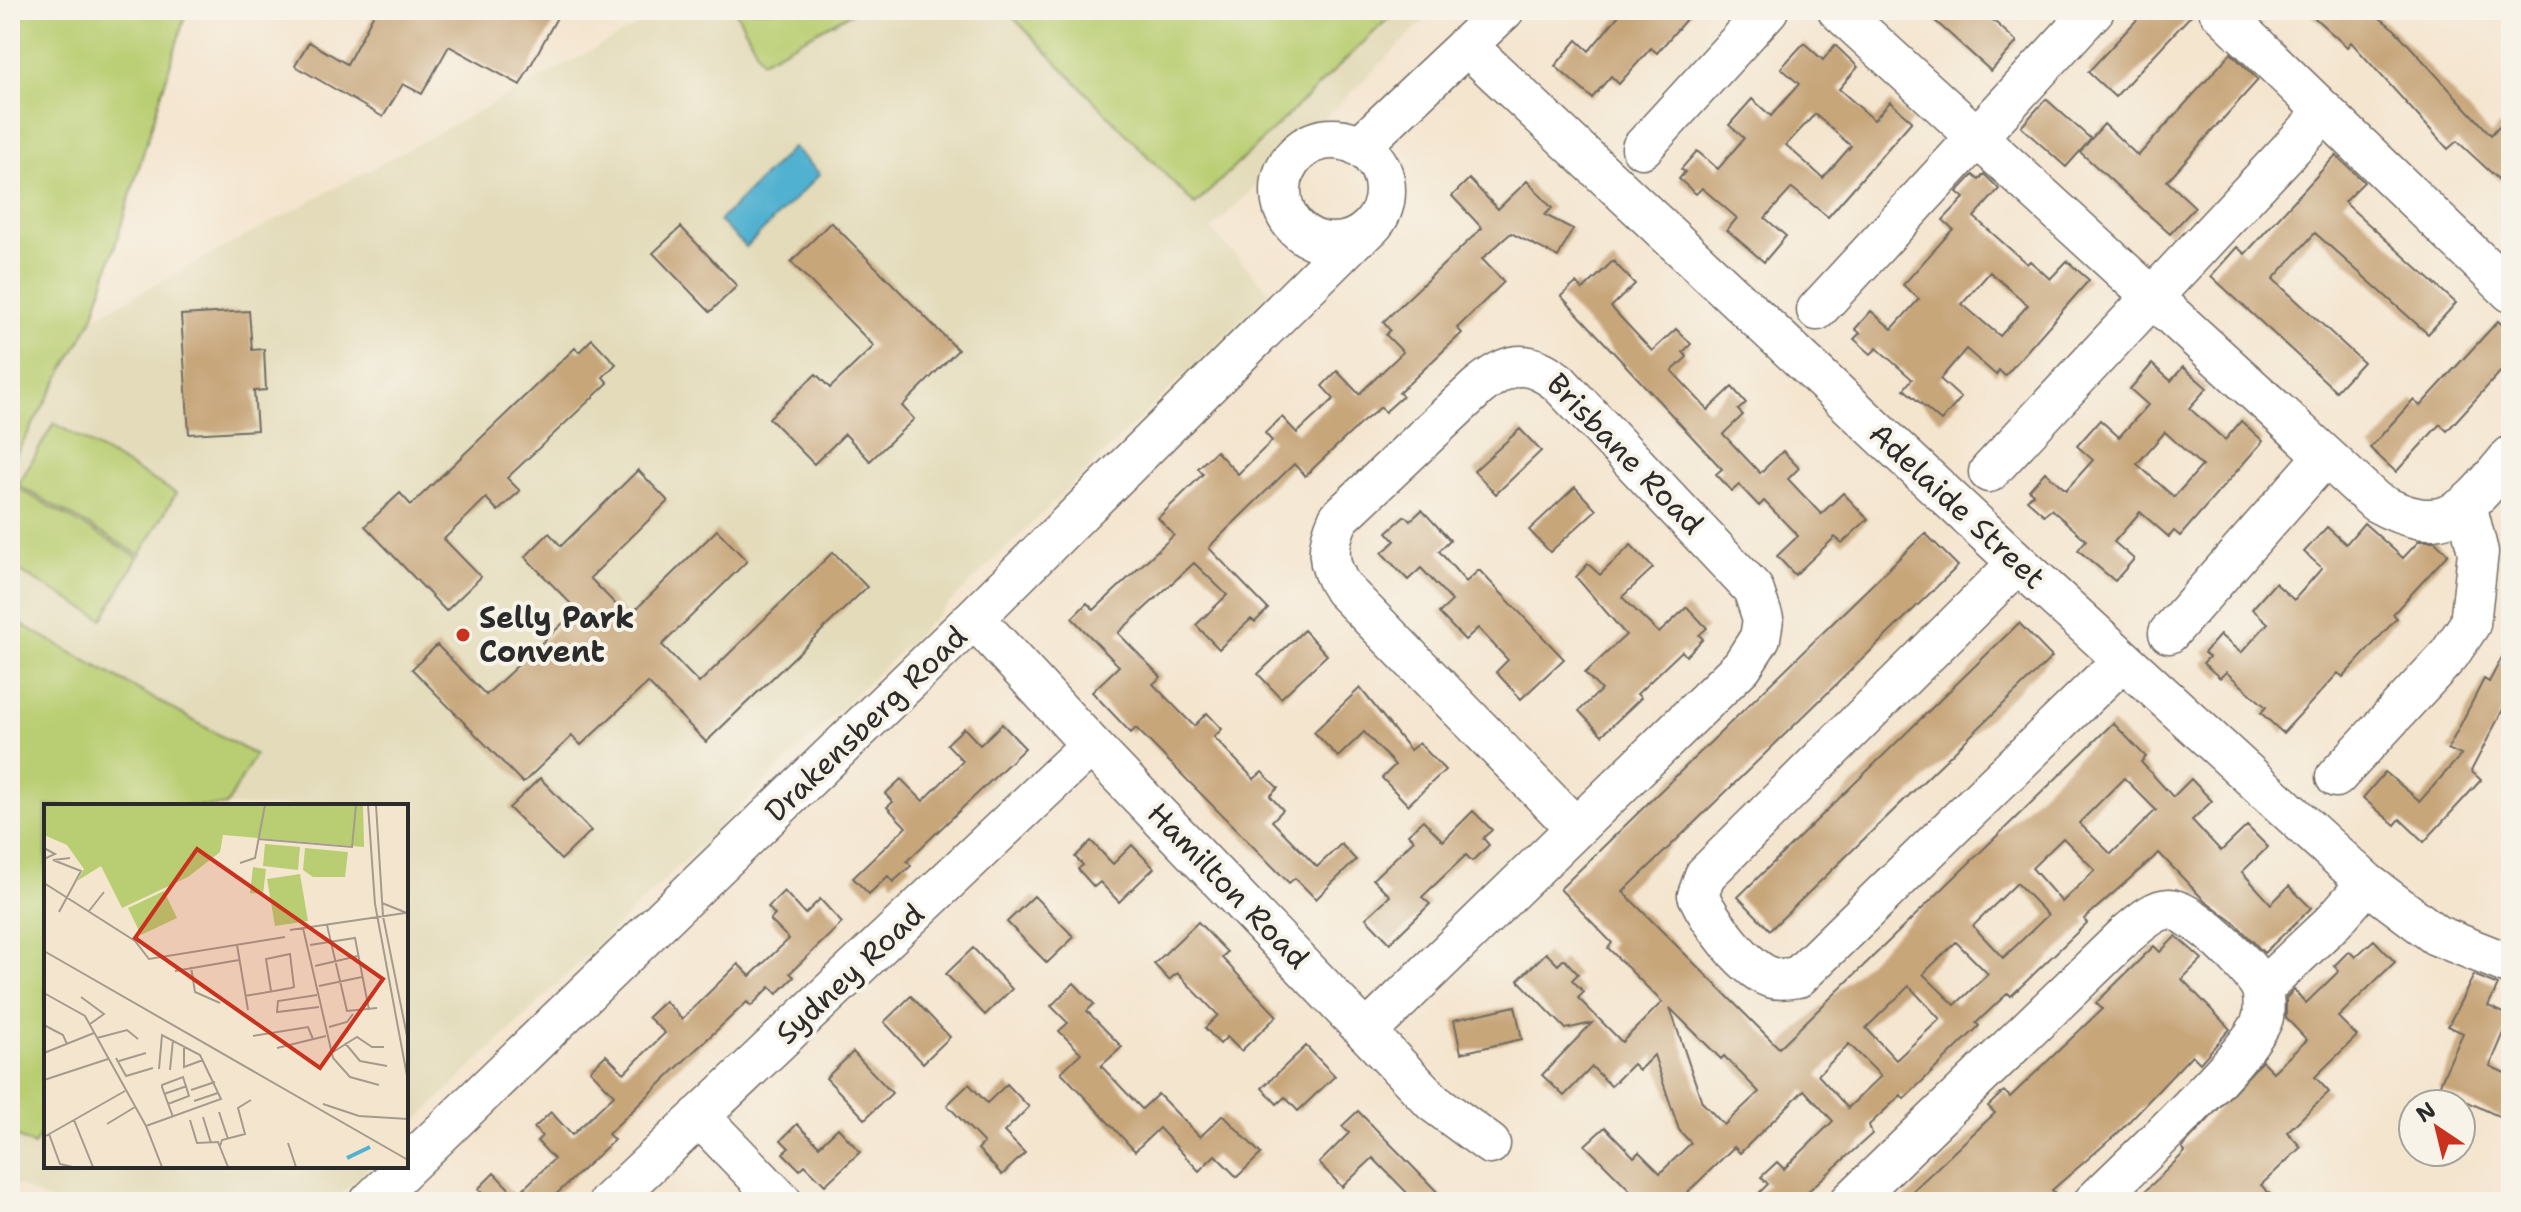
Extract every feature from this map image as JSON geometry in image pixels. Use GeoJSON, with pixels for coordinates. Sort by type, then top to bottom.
{"type":"FeatureCollection","features":[{"type":"Feature","properties":{"kind":"street"},"geometry":{"type":"LineString","coordinates":[[1360,146],[1504,10]]}},
{"type":"Feature","properties":{"kind":"street"},"geometry":{"type":"LineString","coordinates":[[1642,148],[1768,10]]}},
{"type":"Feature","properties":{"kind":"street"},"geometry":{"type":"LineString","coordinates":[[1838,10],[2376,502],[2401,516],[2433,519],[2467,508],[2511,456]]}},
{"type":"Feature","properties":{"kind":"street"},"geometry":{"type":"LineString","coordinates":[[1817,310],[2094,10]]}},
{"type":"Feature","properties":{"kind":"street"},"geometry":{"type":"LineString","coordinates":[[2219,10],[2511,292]]}},
{"type":"Feature","properties":{"kind":"street","name":"Adelaide Street"},"geometry":{"type":"LineString","coordinates":[[1466,45],[2018,563],[2367,883],[2436,935],[2511,965]]}},
{"type":"Feature","properties":{"kind":"street"},"geometry":{"type":"LineString","coordinates":[[1989,472],[2325,112]]}},
{"type":"Feature","properties":{"kind":"street"},"geometry":{"type":"LineString","coordinates":[[1330,139],[1360,146],[1378,163],[1386,186],[1379,217],[1355,239],[1321,242],[1304,236],[1283,209],[1281,193],[1289,162],[1300,150],[1330,139]]}},
{"type":"Feature","properties":{"kind":"street","name":"Drakensberg Road"},"geometry":{"type":"LineString","coordinates":[[408,1165],[974,618],[1355,239]]}},
{"type":"Feature","properties":{"kind":"street","name":"Brisbane Road"},"geometry":{"type":"LineString","coordinates":[[1368,1031],[1742,666],[1760,638],[1763,619],[1753,589],[1732,564],[1558,382],[1541,369],[1512,366],[1497,372],[1478,387],[1339,518],[1328,540],[1329,558],[1343,589],[1575,827]]}},
{"type":"Feature","properties":{"kind":"street"},"geometry":{"type":"LineString","coordinates":[[2169,633],[2325,456]]}},
{"type":"Feature","properties":{"kind":"street"},"geometry":{"type":"LineString","coordinates":[[2336,777],[2449,655],[2470,624],[2478,552],[2467,508]]}},
{"type":"Feature","properties":{"kind":"street"},"geometry":{"type":"LineString","coordinates":[[2018,563],[1705,875],[1698,895],[1705,910],[1743,955],[1774,979],[1798,977],[2123,660]]}},
{"type":"Feature","properties":{"kind":"street","name":"Hamilton Road"},"geometry":{"type":"LineString","coordinates":[[974,618],[1091,745],[1433,1102],[1490,1144]]}},
{"type":"Feature","properties":{"kind":"street","name":"Sydney Road"},"geometry":{"type":"LineString","coordinates":[[609,1202],[1091,745]]}},
{"type":"Feature","properties":{"kind":"street"},"geometry":{"type":"LineString","coordinates":[[2262,989],[2333,922],[2367,883]]}},
{"type":"Feature","properties":{"kind":"street"},"geometry":{"type":"LineString","coordinates":[[1850,1202],[2127,934],[2150,916],[2169,909],[2191,918],[2239,958],[2262,989],[2263,1016],[2243,1048],[2189,1108],[2094,1202]]}},
{"type":"Feature","properties":{"kind":"street"},"geometry":{"type":"LineString","coordinates":[[699,1116],[782,1202]]}},
{"type":"Feature","properties":{"kind":"street","name":"Drakensberg Road"},"geometry":{"type":"LineString","coordinates":[[370,1202],[405,1168]]}},
{"type":"Feature","properties":{"kind":"shaded area","name":"Selly Park Convent"},"geometry":{"type":"Polygon","coordinates":[[[667,10],[1435,10],[1211,230],[1270,292],[408,1129],[408,804],[44,804],[44,1168],[368,1168],[333,1202],[51,1202],[10,1181],[10,465],[93,318],[667,10]]]}},
{"type":"Feature","properties":{"kind":"green space"},"geometry":{"type":"Polygon","coordinates":[[[10,10],[187,10],[93,318],[10,465],[10,10]]]}},
{"type":"Feature","properties":{"kind":"green space"},"geometry":{"type":"Polygon","coordinates":[[[735,10],[857,10],[762,61],[735,10]]]}},
{"type":"Feature","properties":{"kind":"green space"},"geometry":{"type":"Polygon","coordinates":[[[1006,10],[1397,10],[1195,205],[1006,10]]]}},
{"type":"Feature","properties":{"kind":"green space"},"geometry":{"type":"Polygon","coordinates":[[[54,423],[176,493],[140,555],[18,485],[54,423]]]}},
{"type":"Feature","properties":{"kind":"green space"},"geometry":{"type":"Polygon","coordinates":[[[16,487],[138,557],[103,619],[10,566],[10,498],[16,487]]]}},
{"type":"Feature","properties":{"kind":"green space"},"geometry":{"type":"Polygon","coordinates":[[[10,618],[255,755],[227,804],[44,804],[44,1128],[34,1146],[10,1133],[10,618]]]}},
{"type":"Feature","properties":{"kind":"water"},"geometry":{"type":"Polygon","coordinates":[[[793,147],[820,174],[746,247],[719,221],[793,147]]]}},
{"type":"Feature","properties":{"kind":"building"},"geometry":{"type":"Polygon","coordinates":[[[376,10],[561,10],[520,85],[449,46],[422,94],[403,84],[383,117],[295,66],[309,42],[347,64],[376,10]]]}},
{"type":"Feature","properties":{"kind":"building"},"geometry":{"type":"Polygon","coordinates":[[[1623,10],[1694,10],[1657,53],[1651,48],[1619,84],[1611,76],[1592,98],[1555,66],[1577,40],[1589,51],[1623,10]]]}},
{"type":"Feature","properties":{"kind":"building"},"geometry":{"type":"Polygon","coordinates":[[[1923,10],[1982,10],[2017,42],[1991,71],[1923,10]]]}},
{"type":"Feature","properties":{"kind":"building"},"geometry":{"type":"Polygon","coordinates":[[[2146,10],[2196,10],[2115,97],[2088,72],[2146,10]]]}},
{"type":"Feature","properties":{"kind":"building"},"geometry":{"type":"Polygon","coordinates":[[[2306,10],[2370,10],[2395,30],[2491,135],[2499,126],[2511,138],[2511,191],[2457,141],[2448,149],[2351,42],[2347,47],[2306,10]]]}},
{"type":"Feature","properties":{"kind":"building"},"geometry":{"type":"Polygon","coordinates":[[[1804,43],[1823,60],[1835,45],[1858,67],[1839,89],[1874,120],[1890,102],[1912,121],[1828,217],[1792,188],[1765,218],[1786,236],[1764,262],[1727,230],[1737,218],[1702,188],[1696,194],[1679,179],[1685,172],[1681,169],[1697,151],[1718,169],[1744,138],[1729,125],[1752,99],[1771,116],[1799,84],[1781,68],[1804,43]],[[1815,114],[1786,145],[1823,178],[1851,146],[1815,114]]]}},
{"type":"Feature","properties":{"kind":"building"},"geometry":{"type":"Polygon","coordinates":[[[2231,53],[2258,80],[2167,181],[2195,207],[2170,234],[2080,152],[2104,124],[2138,156],[2231,53]]]}},
{"type":"Feature","properties":{"kind":"building"},"geometry":{"type":"Polygon","coordinates":[[[2046,99],[2091,139],[2066,167],[2021,127],[2046,99]]]}},
{"type":"Feature","properties":{"kind":"building"},"geometry":{"type":"Polygon","coordinates":[[[2336,155],[2364,182],[2344,202],[2456,303],[2428,334],[2315,233],[2273,279],[2363,362],[2336,391],[2211,276],[2237,247],[2245,254],[2336,155]]]}},
{"type":"Feature","properties":{"kind":"building"},"geometry":{"type":"Polygon","coordinates":[[[1984,174],[1999,189],[1974,217],[2027,264],[2030,261],[2050,279],[2067,261],[2089,280],[2005,376],[1999,370],[1996,375],[1966,349],[1940,379],[1961,398],[1941,421],[1904,389],[1912,379],[1877,348],[1871,354],[1854,339],[1860,333],[1855,329],[1871,311],[1892,329],[1919,299],[1903,285],[1953,229],[1943,220],[1964,198],[1957,192],[1973,175],[1979,180],[1984,174]],[[1990,272],[1962,304],[2000,336],[2028,305],[1990,272]]]}},
{"type":"Feature","properties":{"kind":"building"},"geometry":{"type":"Polygon","coordinates":[[[1469,179],[1498,209],[1527,181],[1552,208],[1545,215],[1573,229],[1558,257],[1511,233],[1482,259],[1504,282],[1457,328],[1462,333],[1399,393],[1403,396],[1385,412],[1381,407],[1305,476],[1294,464],[1209,548],[1268,609],[1255,622],[1251,619],[1219,649],[1196,625],[1227,595],[1194,563],[1118,633],[1161,677],[1153,684],[1194,726],[1207,713],[1222,729],[1214,737],[1254,779],[1262,772],[1278,788],[1270,796],[1283,810],[1272,821],[1317,867],[1341,844],[1356,860],[1316,899],[1295,878],[1289,883],[1136,728],[1131,733],[1092,692],[1119,666],[1072,618],[1087,603],[1094,610],[1174,535],[1158,518],[1203,474],[1198,468],[1216,451],[1238,474],[1272,441],[1265,433],[1282,417],[1297,433],[1334,399],[1322,386],[1337,371],[1359,394],[1403,352],[1386,335],[1390,330],[1383,322],[1482,228],[1452,196],[1469,179]]]}},
{"type":"Feature","properties":{"kind":"building"},"geometry":{"type":"Polygon","coordinates":[[[831,222],[958,350],[902,406],[914,419],[870,461],[845,434],[814,464],[769,418],[816,374],[830,388],[874,346],[791,262],[831,222]]]}},
{"type":"Feature","properties":{"kind":"building"},"geometry":{"type":"Polygon","coordinates":[[[681,227],[737,286],[710,312],[653,253],[681,227]]]}},
{"type":"Feature","properties":{"kind":"building"},"geometry":{"type":"Polygon","coordinates":[[[1613,261],[1635,284],[1611,307],[1652,351],[1676,329],[1691,344],[1683,352],[1687,357],[1672,371],[1708,410],[1732,387],[1746,403],[1738,410],[1743,415],[1723,434],[1760,473],[1783,451],[1799,468],[1788,479],[1821,514],[1843,493],[1868,519],[1842,543],[1835,537],[1795,575],[1777,556],[1798,536],[1764,501],[1759,506],[1739,485],[1732,491],[1716,474],[1722,469],[1561,296],[1576,283],[1583,290],[1613,261]]]}},
{"type":"Feature","properties":{"kind":"building"},"geometry":{"type":"Polygon","coordinates":[[[249,311],[252,350],[264,349],[266,390],[254,391],[257,430],[189,434],[181,315],[249,311]]]}},
{"type":"Feature","properties":{"kind":"building"},"geometry":{"type":"Polygon","coordinates":[[[2498,321],[2511,333],[2511,360],[2447,431],[2440,424],[2396,472],[2370,448],[2413,400],[2420,406],[2498,321]]]}},
{"type":"Feature","properties":{"kind":"building"},"geometry":{"type":"Polygon","coordinates":[[[592,339],[616,364],[603,377],[608,383],[507,478],[520,491],[498,511],[486,498],[444,539],[481,577],[446,611],[365,526],[400,493],[411,505],[575,348],[579,352],[592,339]]]}},
{"type":"Feature","properties":{"kind":"building"},"geometry":{"type":"Polygon","coordinates":[[[2152,364],[2171,381],[2183,367],[2207,388],[2189,408],[2225,440],[2241,421],[2263,441],[2180,536],[2174,531],[2169,537],[2140,512],[2114,542],[2134,559],[2115,581],[2078,550],[2086,540],[2051,509],[2044,515],[2027,500],[2033,494],[2029,490],[2045,472],[2066,490],[2093,460],[2077,446],[2100,420],[2119,437],[2148,405],[2130,389],[2152,364]],[[2165,432],[2137,464],[2174,497],[2202,466],[2165,432]]]}},
{"type":"Feature","properties":{"kind":"building"},"geometry":{"type":"Polygon","coordinates":[[[1520,429],[1541,451],[1496,494],[1474,471],[1520,429]]]}},
{"type":"Feature","properties":{"kind":"building"},"geometry":{"type":"Polygon","coordinates":[[[638,470],[668,501],[590,578],[628,617],[717,530],[747,561],[662,645],[699,683],[833,552],[867,587],[706,742],[648,683],[581,745],[572,736],[523,783],[412,669],[437,645],[486,695],[577,610],[525,557],[549,533],[561,546],[638,470]]]}},
{"type":"Feature","properties":{"kind":"building"},"geometry":{"type":"Polygon","coordinates":[[[1575,487],[1596,510],[1550,552],[1529,530],[1575,487]]]}},
{"type":"Feature","properties":{"kind":"building"},"geometry":{"type":"Polygon","coordinates":[[[1422,510],[1450,540],[1439,551],[1466,582],[1479,570],[1564,659],[1521,699],[1496,672],[1508,660],[1478,628],[1465,640],[1439,613],[1452,601],[1421,568],[1408,580],[1382,553],[1395,541],[1387,532],[1405,516],[1410,521],[1422,510]]]}},
{"type":"Feature","properties":{"kind":"building"},"geometry":{"type":"Polygon","coordinates":[[[2364,523],[2403,558],[2419,541],[2435,541],[2448,554],[2393,614],[2397,618],[2343,677],[2338,673],[2283,733],[2261,713],[2266,707],[2226,672],[2220,678],[2203,663],[2209,657],[2204,653],[2220,635],[2241,653],[2268,623],[2252,609],[2275,583],[2294,600],[2322,568],[2304,552],[2327,527],[2346,544],[2364,523]]]}},
{"type":"Feature","properties":{"kind":"building"},"geometry":{"type":"Polygon","coordinates":[[[1925,533],[1958,566],[1623,892],[1779,1048],[2113,723],[2146,757],[2141,762],[2173,797],[2191,779],[2212,801],[2192,820],[2221,851],[2247,826],[2268,847],[2242,872],[2271,904],[2289,886],[2311,908],[2264,953],[2235,923],[2202,898],[2159,853],[2084,919],[2087,923],[2011,996],[2008,993],[1976,1023],[1979,1026],[1904,1099],[1901,1095],[1869,1125],[1872,1134],[1796,1202],[1750,1202],[1768,1184],[1761,1177],[1777,1162],[1784,1169],[1833,1121],[1804,1090],[1740,1153],[1734,1147],[1678,1202],[1642,1202],[1585,1145],[1605,1127],[1634,1157],[1639,1152],[1660,1173],[1691,1143],[1679,1130],[1654,1055],[1639,1070],[1633,1064],[1611,1086],[1592,1067],[1564,1096],[1542,1075],[1592,1023],[1566,1029],[1518,980],[1546,953],[1558,965],[1564,959],[1578,974],[1572,980],[1584,992],[1578,998],[1622,1042],[1662,1002],[1608,948],[1612,943],[1560,889],[1925,533]],[[2124,778],[2079,823],[2111,854],[2156,810],[2124,778]],[[2063,838],[2032,868],[2062,902],[2095,870],[2063,838]],[[2017,883],[1973,926],[2003,958],[2048,915],[2017,883]],[[1956,942],[1923,974],[1955,1005],[1988,974],[1956,942]],[[1909,986],[1866,1028],[1896,1060],[1940,1019],[1909,986]],[[1670,1008],[1702,1102],[1724,1125],[1759,1092],[1670,1008]],[[1849,1044],[1818,1075],[1848,1108],[1881,1076],[1849,1044]]]}},
{"type":"Feature","properties":{"kind":"building"},"geometry":{"type":"Polygon","coordinates":[[[1631,545],[1653,568],[1622,597],[1659,633],[1687,607],[1707,628],[1699,635],[1703,639],[1686,656],[1682,651],[1637,694],[1641,698],[1602,735],[1579,711],[1601,690],[1585,673],[1626,635],[1576,577],[1588,564],[1600,575],[1631,545]]]}},
{"type":"Feature","properties":{"kind":"building"},"geometry":{"type":"Polygon","coordinates":[[[2019,623],[2052,657],[1770,930],[1738,897],[2019,623]]]}},
{"type":"Feature","properties":{"kind":"building"},"geometry":{"type":"Polygon","coordinates":[[[1304,630],[1327,655],[1281,698],[1258,674],[1304,630]]]}},
{"type":"Feature","properties":{"kind":"building"},"geometry":{"type":"Polygon","coordinates":[[[2511,640],[2511,694],[2471,771],[2481,780],[2424,842],[2400,819],[2395,825],[2363,798],[2385,772],[2420,801],[2461,755],[2448,749],[2484,679],[2489,682],[2511,640]]]}},
{"type":"Feature","properties":{"kind":"building"},"geometry":{"type":"Polygon","coordinates":[[[1360,688],[1410,750],[1419,743],[1445,770],[1408,805],[1382,778],[1395,765],[1364,732],[1338,757],[1314,732],[1360,688]]]}},
{"type":"Feature","properties":{"kind":"building"},"geometry":{"type":"Polygon","coordinates":[[[1002,724],[1025,748],[907,861],[911,866],[893,882],[888,876],[869,894],[853,878],[906,827],[887,807],[893,802],[885,794],[901,779],[923,801],[963,761],[947,744],[964,728],[980,745],[1002,724]]]}},
{"type":"Feature","properties":{"kind":"building"},"geometry":{"type":"Polygon","coordinates":[[[540,778],[591,831],[561,860],[509,808],[540,778]]]}},
{"type":"Feature","properties":{"kind":"building"},"geometry":{"type":"Polygon","coordinates":[[[1473,811],[1492,830],[1483,838],[1489,845],[1472,861],[1466,855],[1422,897],[1430,904],[1390,943],[1366,918],[1390,896],[1373,879],[1414,840],[1408,834],[1423,820],[1443,841],[1473,811]]]}},
{"type":"Feature","properties":{"kind":"building"},"geometry":{"type":"Polygon","coordinates":[[[1091,841],[1113,864],[1132,845],[1154,868],[1119,902],[1100,882],[1094,887],[1078,869],[1083,865],[1075,857],[1091,841]]]}},
{"type":"Feature","properties":{"kind":"building"},"geometry":{"type":"Polygon","coordinates":[[[784,891],[805,914],[820,899],[842,923],[790,973],[794,977],[777,994],[770,987],[751,1006],[747,1002],[608,1134],[614,1140],[548,1202],[491,1202],[478,1189],[494,1173],[516,1196],[554,1159],[537,1141],[542,1136],[534,1128],[551,1112],[572,1135],[614,1095],[590,1070],[606,1055],[624,1073],[665,1033],[648,1017],[665,1001],[682,1019],[738,964],[750,976],[789,939],[770,920],[775,915],[768,907],[784,891]]]}},
{"type":"Feature","properties":{"kind":"building"},"geometry":{"type":"Polygon","coordinates":[[[1034,896],[1074,937],[1047,963],[1007,922],[1034,896]]]}},
{"type":"Feature","properties":{"kind":"building"},"geometry":{"type":"Polygon","coordinates":[[[1198,922],[1227,952],[1222,958],[1277,1016],[1241,1051],[1227,1037],[1220,1044],[1205,1028],[1218,1015],[1177,973],[1169,980],[1154,964],[1198,922]]]}},
{"type":"Feature","properties":{"kind":"building"},"geometry":{"type":"Polygon","coordinates":[[[2176,936],[2202,959],[2182,979],[2230,1029],[2200,1063],[2192,1055],[2119,1132],[2052,1190],[2064,1202],[1901,1202],[1995,1113],[1988,1106],[2004,1091],[2010,1097],[2102,1009],[2096,1003],[2154,946],[2160,952],[2176,936]]]}},
{"type":"Feature","properties":{"kind":"building"},"geometry":{"type":"Polygon","coordinates":[[[2374,940],[2395,962],[2338,1017],[2357,1036],[2315,1077],[2329,1092],[2287,1132],[2301,1147],[2261,1185],[2278,1202],[2134,1202],[2185,1152],[2182,1148],[2262,1061],[2273,1072],[2307,1040],[2286,1018],[2286,998],[2294,990],[2306,1003],[2339,971],[2334,966],[2349,951],[2355,957],[2374,940]]]}},
{"type":"Feature","properties":{"kind":"building"},"geometry":{"type":"Polygon","coordinates":[[[973,948],[1012,989],[985,1015],[946,974],[973,948]]]}},
{"type":"Feature","properties":{"kind":"building"},"geometry":{"type":"Polygon","coordinates":[[[2474,975],[2498,985],[2488,1006],[2511,1016],[2490,1066],[2511,1076],[2511,1122],[2477,1106],[2477,1088],[2438,1088],[2463,1033],[2448,1026],[2474,975]]]}},
{"type":"Feature","properties":{"kind":"building"},"geometry":{"type":"Polygon","coordinates":[[[1074,983],[1094,1004],[1087,1011],[1122,1047],[1101,1066],[1142,1109],[1158,1094],[1200,1137],[1223,1115],[1261,1154],[1237,1177],[1215,1155],[1199,1171],[1159,1128],[1135,1151],[1061,1072],[1081,1053],[1059,1031],[1068,1023],[1051,1006],[1074,983]]]}},
{"type":"Feature","properties":{"kind":"building"},"geometry":{"type":"Polygon","coordinates":[[[911,996],[950,1037],[923,1063],[884,1022],[911,996]]]}},
{"type":"Feature","properties":{"kind":"building"},"geometry":{"type":"Polygon","coordinates":[[[1515,1006],[1522,1039],[1461,1053],[1454,1020],[1515,1006]]]}},
{"type":"Feature","properties":{"kind":"building"},"geometry":{"type":"Polygon","coordinates":[[[1306,1046],[1335,1076],[1298,1111],[1285,1097],[1277,1104],[1262,1088],[1306,1046]]]}},
{"type":"Feature","properties":{"kind":"building"},"geometry":{"type":"Polygon","coordinates":[[[853,1052],[892,1093],[865,1119],[826,1078],[853,1052]]]}},
{"type":"Feature","properties":{"kind":"building"},"geometry":{"type":"Polygon","coordinates":[[[969,1084],[987,1103],[1007,1084],[1029,1107],[1004,1132],[1025,1153],[1002,1175],[978,1149],[984,1143],[947,1105],[969,1084]]]}},
{"type":"Feature","properties":{"kind":"building"},"geometry":{"type":"Polygon","coordinates":[[[1358,1111],[1447,1202],[1416,1202],[1373,1158],[1342,1187],[1319,1163],[1349,1133],[1342,1126],[1358,1111]]]}},
{"type":"Feature","properties":{"kind":"building"},"geometry":{"type":"Polygon","coordinates":[[[797,1124],[819,1146],[838,1128],[860,1152],[825,1185],[805,1165],[800,1170],[783,1153],[789,1148],[781,1140],[797,1124]]]}},
{"type":"Feature","properties":{"kind":"place","name":"Selly Park Convent"},"geometry":{"type":"Point","coordinates":[463,635]}}]}
